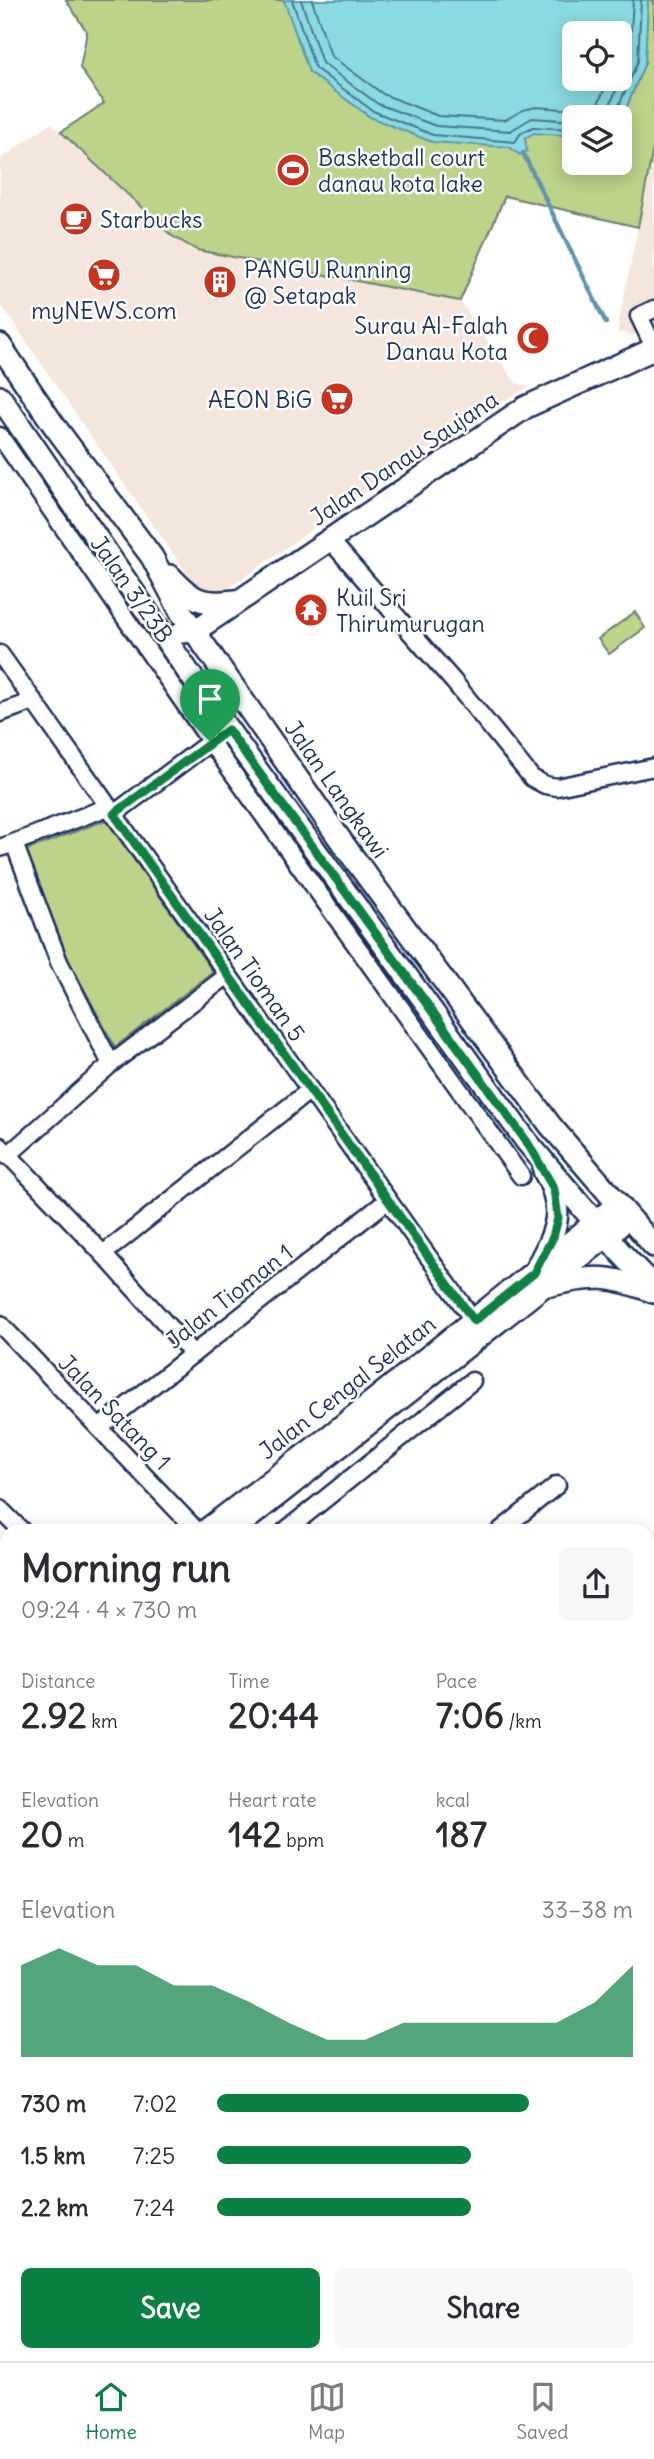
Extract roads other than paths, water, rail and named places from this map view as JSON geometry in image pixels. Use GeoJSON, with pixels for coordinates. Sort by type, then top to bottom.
{"type":"FeatureCollection","features":[{"type":"Feature","properties":{"kind":"street"},"geometry":{"type":"LineString","coordinates":[[654,309],[639,316],[654,348]]}},
{"type":"Feature","properties":{"kind":"street","name":"Jalan Langkawi"},"geometry":{"type":"LineString","coordinates":[[0,345],[53,424],[152,557],[194,631],[344,845],[550,1125],[654,1247]]}},
{"type":"Feature","properties":{"kind":"street","name":"Jalan Danau Saujana"},"geometry":{"type":"LineString","coordinates":[[194,631],[526,407],[654,348]]}},
{"type":"Feature","properties":{"kind":"street"},"geometry":{"type":"LineString","coordinates":[[0,397],[186,668],[219,735],[527,1142],[654,1290]]}},
{"type":"Feature","properties":{"kind":"street","name":"Jalan 3/23B"},"geometry":{"type":"LineString","coordinates":[[0,436],[219,735],[521,1177]]}},
{"type":"Feature","properties":{"kind":"street"},"geometry":{"type":"LineString","coordinates":[[330,540],[454,682],[532,778],[545,785],[557,787],[654,767]]}},
{"type":"Feature","properties":{"kind":"street"},"geometry":{"type":"LineString","coordinates":[[152,557],[188,596],[206,603],[238,601]]}},
{"type":"Feature","properties":{"kind":"street"},"geometry":{"type":"LineString","coordinates":[[159,628],[194,631],[186,668]]}},
{"type":"Feature","properties":{"kind":"street","name":"Jalan Tioman 5"},"geometry":{"type":"LineString","coordinates":[[0,653],[474,1321]]}},
{"type":"Feature","properties":{"kind":"street"},"geometry":{"type":"LineString","coordinates":[[0,713],[34,701]]}},
{"type":"Feature","properties":{"kind":"street"},"geometry":{"type":"LineString","coordinates":[[111,1065],[59,962],[7,845],[111,811],[219,735]]}},
{"type":"Feature","properties":{"kind":"street"},"geometry":{"type":"LineString","coordinates":[[192,1354],[103,1254],[4,1151],[228,975]]}},
{"type":"Feature","properties":{"kind":"street"},"geometry":{"type":"LineString","coordinates":[[103,1254],[310,1090]]}},
{"type":"Feature","properties":{"kind":"street"},"geometry":{"type":"LineString","coordinates":[[527,1142],[554,1189],[558,1218],[539,1280],[604,1277],[654,1290]]}},
{"type":"Feature","properties":{"kind":"street","name":"Jalan Tioman 1"},"geometry":{"type":"LineString","coordinates":[[100,1428],[388,1200]]}},
{"type":"Feature","properties":{"kind":"street","name":"Jalan Cengal Selatan"},"geometry":{"type":"LineString","coordinates":[[241,1524],[623,1211]]}},
{"type":"Feature","properties":{"kind":"street","name":"Jalan Cengal Selatan"},"geometry":{"type":"LineString","coordinates":[[214,1524],[474,1321],[539,1280]]}},
{"type":"Feature","properties":{"kind":"street","name":"Jalan Satang 1"},"geometry":{"type":"LineString","coordinates":[[0,1324],[190,1524]]}},
{"type":"Feature","properties":{"kind":"street"},"geometry":{"type":"LineString","coordinates":[[294,1524],[472,1381]]}},
{"type":"Feature","properties":{"kind":"street"},"geometry":{"type":"LineString","coordinates":[[508,1524],[556,1485]]}},
{"type":"Feature","properties":{"kind":"street"},"geometry":{"type":"LineString","coordinates":[[0,1508],[15,1524]]}},
{"type":"Feature","properties":{"kind":"water"},"geometry":{"type":"Polygon","coordinates":[[[284,0],[648,0],[645,63],[628,105],[562,105],[562,135],[534,133],[525,138],[527,151],[520,155],[509,147],[432,142],[370,117],[309,72],[284,0]]]}},
{"type":"Feature","properties":{"kind":"waterway"},"geometry":{"type":"LineString","coordinates":[[523,153],[606,323]]}},
{"type":"Feature","properties":{"kind":"place","name":"Basketball court danau kota lake"},"geometry":{"type":"Point","coordinates":[293,170]}},
{"type":"Feature","properties":{"kind":"place","name":"Starbucks"},"geometry":{"type":"Point","coordinates":[76,219]}},
{"type":"Feature","properties":{"kind":"place","name":"myNEWS.com"},"geometry":{"type":"Point","coordinates":[104,275]}},
{"type":"Feature","properties":{"kind":"place","name":"PANGU Running @ Setapak"},"geometry":{"type":"Point","coordinates":[220,282]}},
{"type":"Feature","properties":{"kind":"place","name":"Surau Al-Falah Danau Kota"},"geometry":{"type":"Point","coordinates":[533,338]}},
{"type":"Feature","properties":{"kind":"place","name":"AEON BiG"},"geometry":{"type":"Point","coordinates":[337,399]}},
{"type":"Feature","properties":{"kind":"place","name":"Kuil Sri Thirumurugan"},"geometry":{"type":"Point","coordinates":[311,610]}}]}
